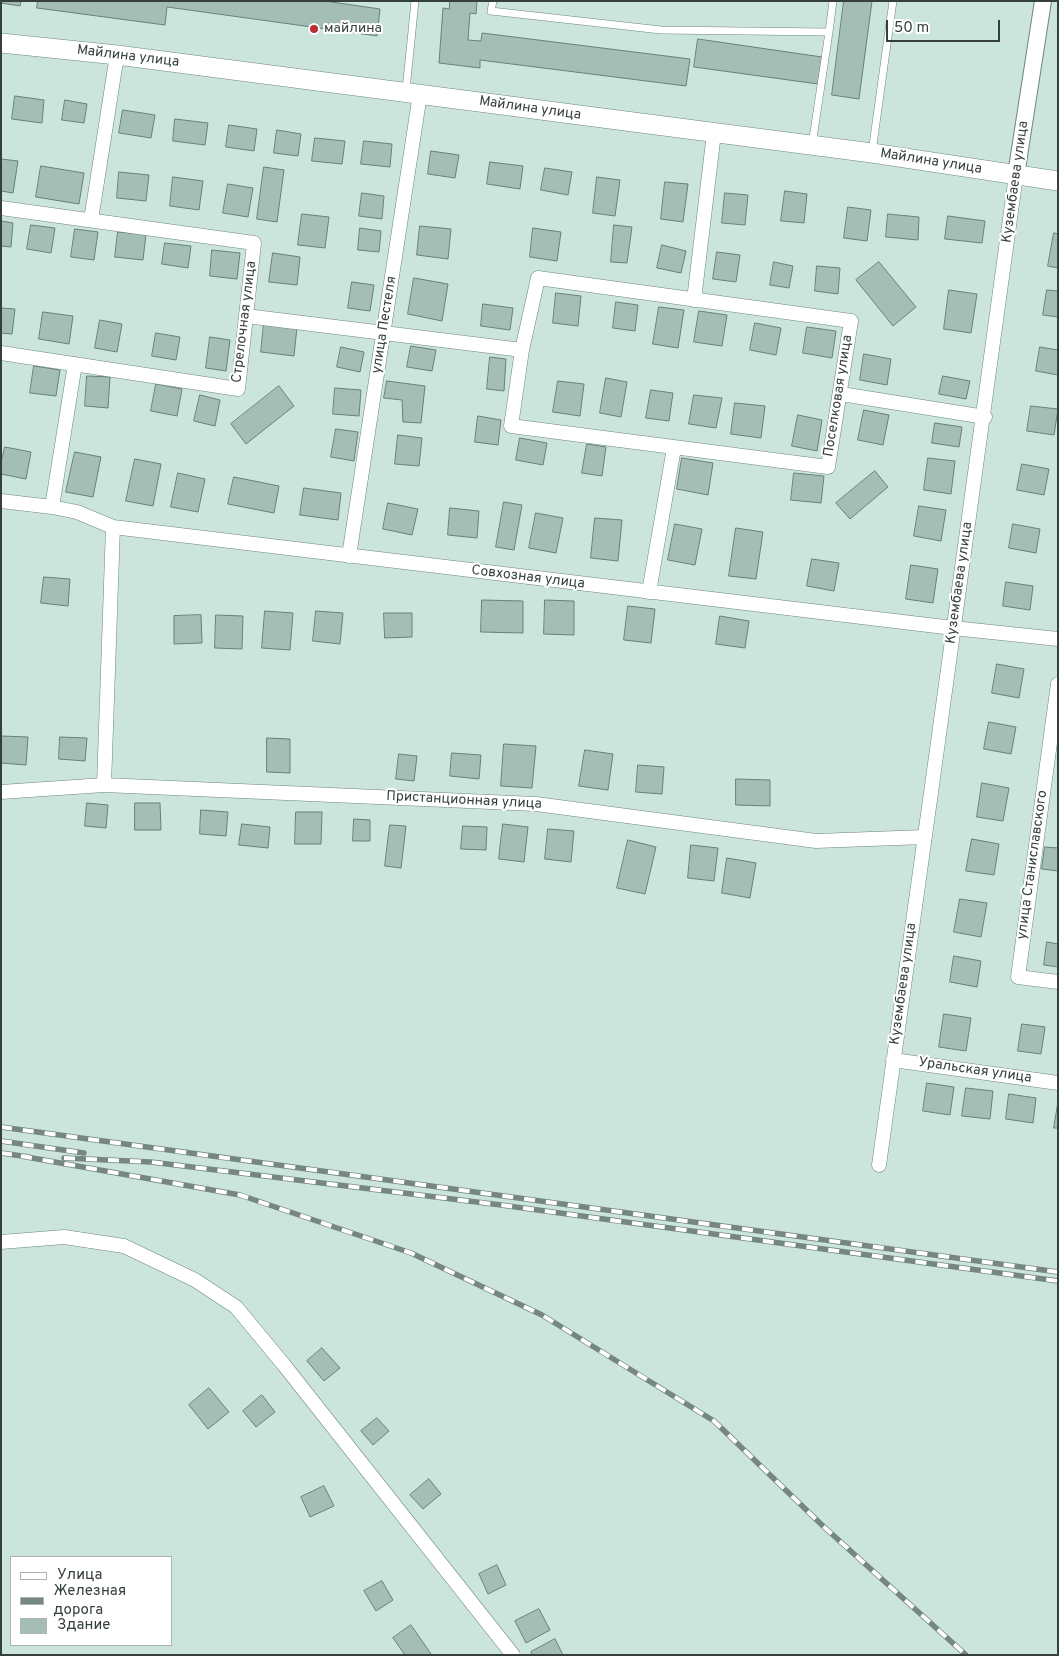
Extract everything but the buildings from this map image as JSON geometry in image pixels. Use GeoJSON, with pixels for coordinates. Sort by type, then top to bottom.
{"type":"FeatureCollection","features":[{"type":"Feature","properties":{"kind":"main road","name":"Майлина улица"},"geometry":{"type":"LineString","coordinates":[[1,43],[117,54],[872,153],[1058,181]]}},
{"type":"Feature","properties":{"kind":"street","name":"Кузембаева улица"},"geometry":{"type":"LineString","coordinates":[[879,1165],[953,628],[985,417],[1016,175],[1043,1]]}},
{"type":"Feature","properties":{"kind":"street"},"geometry":{"type":"LineString","coordinates":[[91,220],[117,54]]}},
{"type":"Feature","properties":{"kind":"street","name":"улица Пестеля"},"geometry":{"type":"LineString","coordinates":[[349,556],[384,333],[413,93]]}},
{"type":"Feature","properties":{"kind":"street"},"geometry":{"type":"LineString","coordinates":[[694,300],[714,133]]}},
{"type":"Feature","properties":{"kind":"street","name":"Стрелочная улица"},"geometry":{"type":"LineString","coordinates":[[1,208],[254,243],[238,389],[1,353]]}},
{"type":"Feature","properties":{"kind":"street","name":"Поселковая улица"},"geometry":{"type":"LineString","coordinates":[[538,278],[851,321],[828,467],[511,426],[522,350],[538,278]]}},
{"type":"Feature","properties":{"kind":"street"},"geometry":{"type":"LineString","coordinates":[[246,316],[522,350]]}},
{"type":"Feature","properties":{"kind":"street"},"geometry":{"type":"LineString","coordinates":[[52,507],[75,364]]}},
{"type":"Feature","properties":{"kind":"street"},"geometry":{"type":"LineString","coordinates":[[841,394],[985,417]]}},
{"type":"Feature","properties":{"kind":"street"},"geometry":{"type":"LineString","coordinates":[[649,592],[674,448]]}},
{"type":"Feature","properties":{"kind":"street","name":"Совхозная улица"},"geometry":{"type":"LineString","coordinates":[[1,501],[77,512],[113,528],[953,628],[1058,638]]}},
{"type":"Feature","properties":{"kind":"street"},"geometry":{"type":"LineString","coordinates":[[104,785],[113,528]]}},
{"type":"Feature","properties":{"kind":"street","name":"улица Станиславского"},"geometry":{"type":"LineString","coordinates":[[1058,684],[1018,977],[1058,982]]}},
{"type":"Feature","properties":{"kind":"street","name":"Пристанционная улица"},"geometry":{"type":"LineString","coordinates":[[1,792],[104,785],[536,804],[816,841],[925,837]]}},
{"type":"Feature","properties":{"kind":"street","name":"Уральская улица"},"geometry":{"type":"LineString","coordinates":[[893,1060],[1058,1083]]}},
{"type":"Feature","properties":{"kind":"street"},"geometry":{"type":"LineString","coordinates":[[1,1242],[64,1237],[124,1246],[195,1280],[236,1307],[513,1655]]}},
{"type":"Feature","properties":{"kind":"lane"},"geometry":{"type":"LineString","coordinates":[[413,93],[415,1]]}},
{"type":"Feature","properties":{"kind":"lane"},"geometry":{"type":"LineString","coordinates":[[493,1],[491,11],[661,30],[829,32]]}},
{"type":"Feature","properties":{"kind":"lane"},"geometry":{"type":"LineString","coordinates":[[812,145],[833,1]]}},
{"type":"Feature","properties":{"kind":"lane"},"geometry":{"type":"LineString","coordinates":[[872,153],[893,1]]}},
{"type":"Feature","properties":{"kind":"railway"},"geometry":{"type":"LineString","coordinates":[[1,1127],[1058,1272]]}},
{"type":"Feature","properties":{"kind":"railway"},"geometry":{"type":"LineString","coordinates":[[1,1141],[84,1153]]}},
{"type":"Feature","properties":{"kind":"railway"},"geometry":{"type":"LineString","coordinates":[[1,1153],[29,1157]]}},
{"type":"Feature","properties":{"kind":"railway"},"geometry":{"type":"LineString","coordinates":[[21,1156],[240,1195],[411,1253],[542,1315],[714,1421],[823,1526],[966,1655]]}},
{"type":"Feature","properties":{"kind":"railway"},"geometry":{"type":"LineString","coordinates":[[64,1158],[151,1162],[501,1205],[1058,1281]]}},
{"type":"Feature","properties":{"kind":"place","name":"майлина"},"geometry":{"type":"Point","coordinates":[314,29]}}]}
